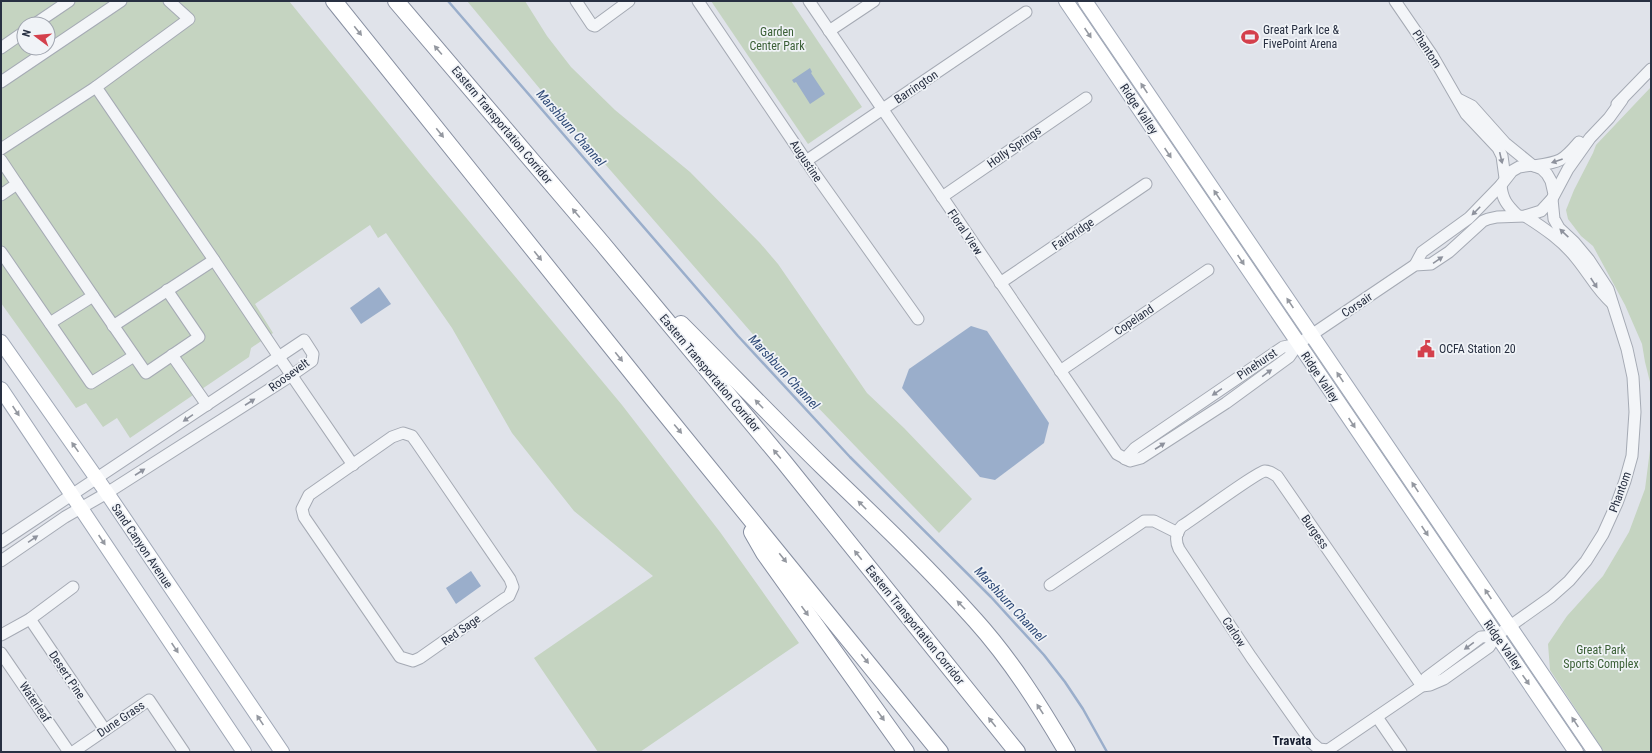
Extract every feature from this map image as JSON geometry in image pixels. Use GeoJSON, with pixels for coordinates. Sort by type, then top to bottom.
{"type":"FeatureCollection","features":[{"type":"Feature","properties":{"kind":"highway"},"geometry":{"type":"LineString","coordinates":[[334,1],[653,399],[940,752]]}},
{"type":"Feature","properties":{"kind":"highway","name":"Eastern Transportation Corridor"},"geometry":{"type":"LineString","coordinates":[[396,1],[602,243],[784,462],[1017,752]]}},
{"type":"Feature","properties":{"kind":"highway"},"geometry":{"type":"LineString","coordinates":[[602,243],[762,407],[929,572],[976,621],[1003,654],[1028,690],[1067,752]]}},
{"type":"Feature","properties":{"kind":"highway"},"geometry":{"type":"LineString","coordinates":[[732,495],[764,553],[906,752]]}},
{"type":"Feature","properties":{"kind":"main road","name":"Ridge Valley"},"geometry":{"type":"LineString","coordinates":[[1066,1],[1576,752]]}},
{"type":"Feature","properties":{"kind":"main road","name":"Ridge Valley"},"geometry":{"type":"LineString","coordinates":[[1086,1],[1595,752]]}},
{"type":"Feature","properties":{"kind":"main road","name":"Sand Canyon Avenue"},"geometry":{"type":"LineString","coordinates":[[1,342],[107,493],[282,752]]}},
{"type":"Feature","properties":{"kind":"main road"},"geometry":{"type":"LineString","coordinates":[[1,389],[244,752]]}},
{"type":"Feature","properties":{"kind":"street"},"geometry":{"type":"LineString","coordinates":[[46,16],[68,1]]}},
{"type":"Feature","properties":{"kind":"street"},"geometry":{"type":"LineString","coordinates":[[1,82],[121,1]]}},
{"type":"Feature","properties":{"kind":"street"},"geometry":{"type":"LineString","coordinates":[[1,149],[96,87],[189,19],[169,1]]}},
{"type":"Feature","properties":{"kind":"street"},"geometry":{"type":"LineString","coordinates":[[576,1],[592,25],[595,26],[629,1]]}},
{"type":"Feature","properties":{"kind":"street","name":"Augustine"},"geometry":{"type":"LineString","coordinates":[[698,1],[806,161],[918,319]]}},
{"type":"Feature","properties":{"kind":"street","name":"Floral View"},"geometry":{"type":"LineString","coordinates":[[808,1],[1117,454],[1125,459]]}},
{"type":"Feature","properties":{"kind":"street"},"geometry":{"type":"LineString","coordinates":[[829,31],[874,1]]}},
{"type":"Feature","properties":{"kind":"street","name":"Phantom"},"geometry":{"type":"LineString","coordinates":[[1395,1],[1432,55],[1466,114],[1498,148],[1502,156],[1503,182]]}},
{"type":"Feature","properties":{"kind":"street","name":"Barrington"},"geometry":{"type":"LineString","coordinates":[[806,161],[1026,12]]}},
{"type":"Feature","properties":{"kind":"street"},"geometry":{"type":"LineString","coordinates":[[1,48],[16,38]]}},
{"type":"Feature","properties":{"kind":"street"},"geometry":{"type":"LineString","coordinates":[[1622,100],[1609,118],[1590,138],[1568,169],[1553,197],[1541,211],[1521,216],[1507,205],[1502,196],[1503,182],[1518,167],[1559,162],[1571,152],[1592,126],[1622,100],[1651,69]]}},
{"type":"Feature","properties":{"kind":"street"},"geometry":{"type":"LineString","coordinates":[[96,87],[353,464]]}},
{"type":"Feature","properties":{"kind":"street","name":"Holly Springs"},"geometry":{"type":"LineString","coordinates":[[942,197],[1086,98]]}},
{"type":"Feature","properties":{"kind":"street"},"geometry":{"type":"LineString","coordinates":[[1457,99],[1472,106],[1505,143],[1547,174],[1551,181],[1553,197]]}},
{"type":"Feature","properties":{"kind":"street"},"geometry":{"type":"LineString","coordinates":[[1,160],[146,373],[199,337],[167,290]]}},
{"type":"Feature","properties":{"kind":"street","name":"Corsair"},"geometry":{"type":"LineString","coordinates":[[1298,344],[1415,265],[1422,252],[1469,218],[1503,182]]}},
{"type":"Feature","properties":{"kind":"street"},"geometry":{"type":"LineString","coordinates":[[1,195],[18,184]]}},
{"type":"Feature","properties":{"kind":"street","name":"Fairbridge"},"geometry":{"type":"LineString","coordinates":[[1000,283],[1146,184]]}},
{"type":"Feature","properties":{"kind":"street","name":"Phantom"},"geometry":{"type":"LineString","coordinates":[[1496,636],[1551,597],[1586,561],[1603,534],[1618,503],[1632,456],[1635,412],[1628,349],[1608,289],[1593,265],[1574,242],[1559,228],[1554,219],[1553,197]]}},
{"type":"Feature","properties":{"kind":"street","name":"Corsair"},"geometry":{"type":"LineString","coordinates":[[1415,265],[1431,264],[1449,252],[1483,221],[1497,217],[1521,216]]}},
{"type":"Feature","properties":{"kind":"street","name":"Phantom"},"geometry":{"type":"LineString","coordinates":[[1521,216],[1545,229],[1562,244],[1576,258],[1600,292],[1612,303]]}},
{"type":"Feature","properties":{"kind":"street"},"geometry":{"type":"LineString","coordinates":[[1,252],[91,383],[134,356]]}},
{"type":"Feature","properties":{"kind":"street"},"geometry":{"type":"LineString","coordinates":[[114,326],[214,260]]}},
{"type":"Feature","properties":{"kind":"street","name":"Copeland"},"geometry":{"type":"LineString","coordinates":[[1060,371],[1208,270]]}},
{"type":"Feature","properties":{"kind":"street"},"geometry":{"type":"LineString","coordinates":[[50,323],[93,296]]}},
{"type":"Feature","properties":{"kind":"street","name":"Roosevelt"},"geometry":{"type":"LineString","coordinates":[[1,542],[304,340],[313,354],[312,360],[292,375],[1,560]]}},
{"type":"Feature","properties":{"kind":"street","name":"Pinehurst"},"geometry":{"type":"LineString","coordinates":[[1125,459],[1130,461],[1141,458],[1220,407],[1289,357],[1298,344]]}},
{"type":"Feature","properties":{"kind":"street"},"geometry":{"type":"LineString","coordinates":[[172,355],[207,405]]}},
{"type":"Feature","properties":{"kind":"street","name":"Red Sage"},"geometry":{"type":"LineString","coordinates":[[403,433],[412,436],[510,579],[513,587],[509,596],[420,658],[413,661],[400,657],[304,517],[302,509],[309,495],[353,464],[392,438],[403,433]]}},
{"type":"Feature","properties":{"kind":"street","name":"Burgess"},"geometry":{"type":"LineString","coordinates":[[1178,533],[1182,526],[1260,473],[1265,471],[1277,476],[1422,686]]}},
{"type":"Feature","properties":{"kind":"street"},"geometry":{"type":"LineString","coordinates":[[1050,585],[1144,521],[1154,521],[1178,533]]}},
{"type":"Feature","properties":{"kind":"street","name":"Carlow"},"geometry":{"type":"LineString","coordinates":[[1178,533],[1177,544],[1179,549],[1251,657],[1311,742],[1319,749],[1328,750],[1377,717],[1422,686],[1426,678],[1481,638],[1496,636]]}},
{"type":"Feature","properties":{"kind":"street"},"geometry":{"type":"LineString","coordinates":[[1,635],[30,619],[73,587]]}},
{"type":"Feature","properties":{"kind":"street","name":"Desert Pine"},"geometry":{"type":"LineString","coordinates":[[30,619],[105,730]]}},
{"type":"Feature","properties":{"kind":"street","name":"Waterleaf"},"geometry":{"type":"LineString","coordinates":[[1,653],[69,752]]}},
{"type":"Feature","properties":{"kind":"street","name":"Dune Grass"},"geometry":{"type":"LineString","coordinates":[[73,752],[149,700],[184,752]]}},
{"type":"Feature","properties":{"kind":"street"},"geometry":{"type":"LineString","coordinates":[[1377,717],[1401,752]]}},
{"type":"Feature","properties":{"kind":"green space"},"geometry":{"type":"Polygon","coordinates":[[[1,1],[289,1],[423,166],[622,405],[720,532],[799,643],[640,752],[598,752],[534,658],[653,576],[574,511],[512,433],[452,328],[386,233],[378,238],[370,225],[255,304],[273,333],[251,348],[249,357],[130,438],[117,418],[103,427],[86,403],[76,408],[1,303],[1,1]]]}},
{"type":"Feature","properties":{"kind":"green space"},"geometry":{"type":"Polygon","coordinates":[[[467,1],[525,1],[547,36],[571,67],[615,110],[690,172],[760,243],[778,264],[867,393],[904,428],[972,499],[939,533],[804,393],[545,95],[467,1]]]}},
{"type":"Feature","properties":{"kind":"green space","name":"Garden Center Park"},"geometry":{"type":"Polygon","coordinates":[[[711,1],[791,1],[862,107],[808,144],[711,1]]]}},
{"type":"Feature","properties":{"kind":"green space"},"geometry":{"type":"Polygon","coordinates":[[[1651,87],[1651,386],[1642,344],[1625,305],[1593,246],[1581,236],[1568,219],[1566,210],[1596,145],[1651,87]]]}},
{"type":"Feature","properties":{"kind":"green space","name":"Great Park Sports Complex"},"geometry":{"type":"Polygon","coordinates":[[[1651,442],[1651,752],[1604,752],[1550,670],[1548,644],[1567,616],[1603,576],[1629,532],[1645,489],[1651,442]]]}},
{"type":"Feature","properties":{"kind":"water"},"geometry":{"type":"Polygon","coordinates":[[[810,68],[811,73],[825,94],[810,104],[796,82],[794,83],[792,80],[810,68]]]}},
{"type":"Feature","properties":{"kind":"water"},"geometry":{"type":"Polygon","coordinates":[[[379,287],[391,304],[361,324],[350,308],[379,287]]]}},
{"type":"Feature","properties":{"kind":"water"},"geometry":{"type":"Polygon","coordinates":[[[971,326],[987,331],[1049,423],[1044,443],[995,480],[980,477],[902,388],[909,369],[971,326]]]}},
{"type":"Feature","properties":{"kind":"water"},"geometry":{"type":"Polygon","coordinates":[[[471,571],[481,586],[456,604],[446,588],[471,571]]]}},
{"type":"Feature","properties":{"kind":"waterway","name":"Marshburn Channel"},"geometry":{"type":"LineString","coordinates":[[448,1],[738,336],[850,457],[991,597],[1044,655],[1065,682],[1083,709],[1107,752]]}},
{"type":"Feature","properties":{"kind":"place","name":"Great Park Ice & FivePoint Arena"},"geometry":{"type":"Point","coordinates":[1250,37]}},
{"type":"Feature","properties":{"kind":"place","name":"OCFA Station 20"},"geometry":{"type":"Point","coordinates":[1426,349]}},
{"type":"Feature","properties":{"kind":"district","name":"Travata"},"geometry":{"type":"Point","coordinates":[1292,740]}}]}
